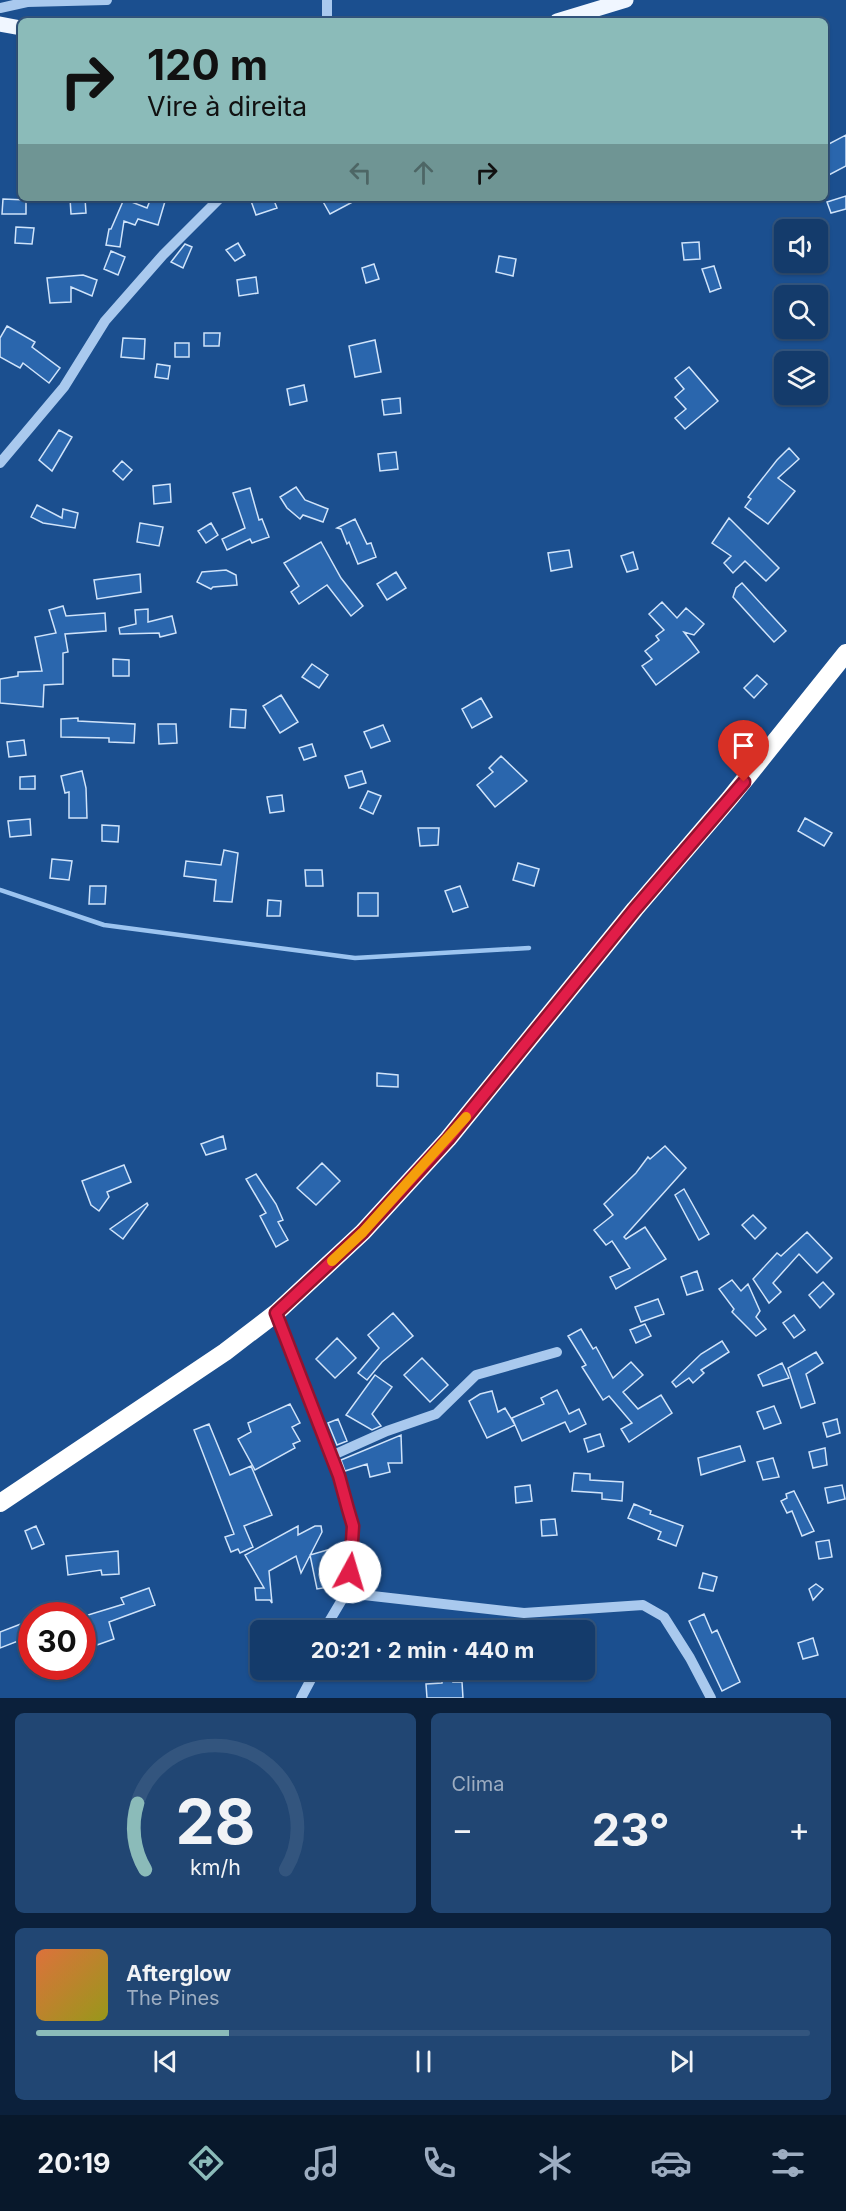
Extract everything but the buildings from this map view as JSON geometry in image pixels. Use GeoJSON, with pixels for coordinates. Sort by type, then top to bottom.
{"type":"FeatureCollection","features":[{"type":"Feature","properties":{"kind":"highway"},"geometry":{"type":"LineString","coordinates":[[0,1503],[225,1352],[276,1313],[363,1232],[448,1139],[635,909],[730,798],[846,653]]}},
{"type":"Feature","properties":{"kind":"main road"},"geometry":{"type":"LineString","coordinates":[[567,18],[626,0]]}},
{"type":"Feature","properties":{"kind":"main road"},"geometry":{"type":"LineString","coordinates":[[0,24],[18,27]]}},
{"type":"Feature","properties":{"kind":"street"},"geometry":{"type":"LineString","coordinates":[[0,8],[27,1],[107,0]]}},
{"type":"Feature","properties":{"kind":"street"},"geometry":{"type":"LineString","coordinates":[[327,0],[327,18]]}},
{"type":"Feature","properties":{"kind":"street"},"geometry":{"type":"LineString","coordinates":[[0,463],[64,387],[105,321],[164,255],[217,201]]}},
{"type":"Feature","properties":{"kind":"street"},"geometry":{"type":"LineString","coordinates":[[276,1313],[331,1455],[353,1526],[353,1551],[346,1593],[330,1620]]}},
{"type":"Feature","properties":{"kind":"street"},"geometry":{"type":"LineString","coordinates":[[331,1455],[387,1431],[436,1414],[476,1375],[558,1352]]}},
{"type":"Feature","properties":{"kind":"street"},"geometry":{"type":"LineString","coordinates":[[346,1593],[525,1613],[643,1605],[664,1617],[690,1658],[711,1698]]}},
{"type":"Feature","properties":{"kind":"street"},"geometry":{"type":"LineString","coordinates":[[301,1698],[311,1680]]}},
{"type":"Feature","properties":{"kind":"waterway"},"geometry":{"type":"LineString","coordinates":[[0,890],[104,925],[355,958],[529,948]]}},
{"type":"Feature","properties":{"kind":"slow traffic"},"geometry":{"type":"LineString","coordinates":[[332,1261],[363,1232],[466,1117]]}},
{"type":"Feature","properties":{"kind":"route"},"geometry":{"type":"LineString","coordinates":[[350,1572],[353,1526],[339,1476],[276,1313],[363,1232],[448,1139],[635,909],[744,782]]}}]}
